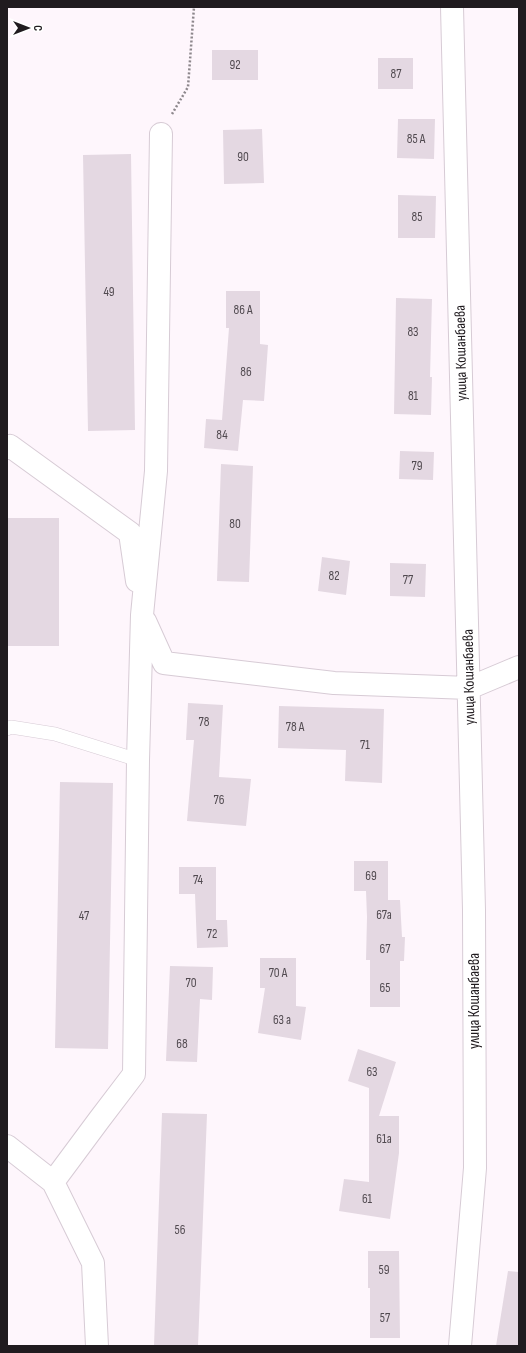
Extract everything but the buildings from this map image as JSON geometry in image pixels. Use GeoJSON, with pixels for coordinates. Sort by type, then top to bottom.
{"type":"FeatureCollection","features":[{"type":"Feature","properties":{"kind":"street","name":"улица Кошанбаева"},"geometry":{"type":"LineString","coordinates":[[452,7],[474,910],[475,1168],[460,1346]]}},
{"type":"Feature","properties":{"kind":"street"},"geometry":{"type":"LineString","coordinates":[[53,1182],[134,1074],[138,760],[142,615],[156,471],[161,134]]}},
{"type":"Feature","properties":{"kind":"street"},"geometry":{"type":"LineString","coordinates":[[7,448],[10,446],[130,533],[142,615],[164,663],[334,683],[469,688],[519,667]]}},
{"type":"Feature","properties":{"kind":"street"},"geometry":{"type":"LineString","coordinates":[[7,1146],[53,1182],[93,1263],[98,1346]]}},
{"type":"Feature","properties":{"kind":"lane"},"geometry":{"type":"LineString","coordinates":[[7,729],[11,727],[55,734],[138,760]]}},
{"type":"Feature","properties":{"kind":"path"},"geometry":{"type":"LineString","coordinates":[[161,134],[188,87],[194,7]]}}]}
